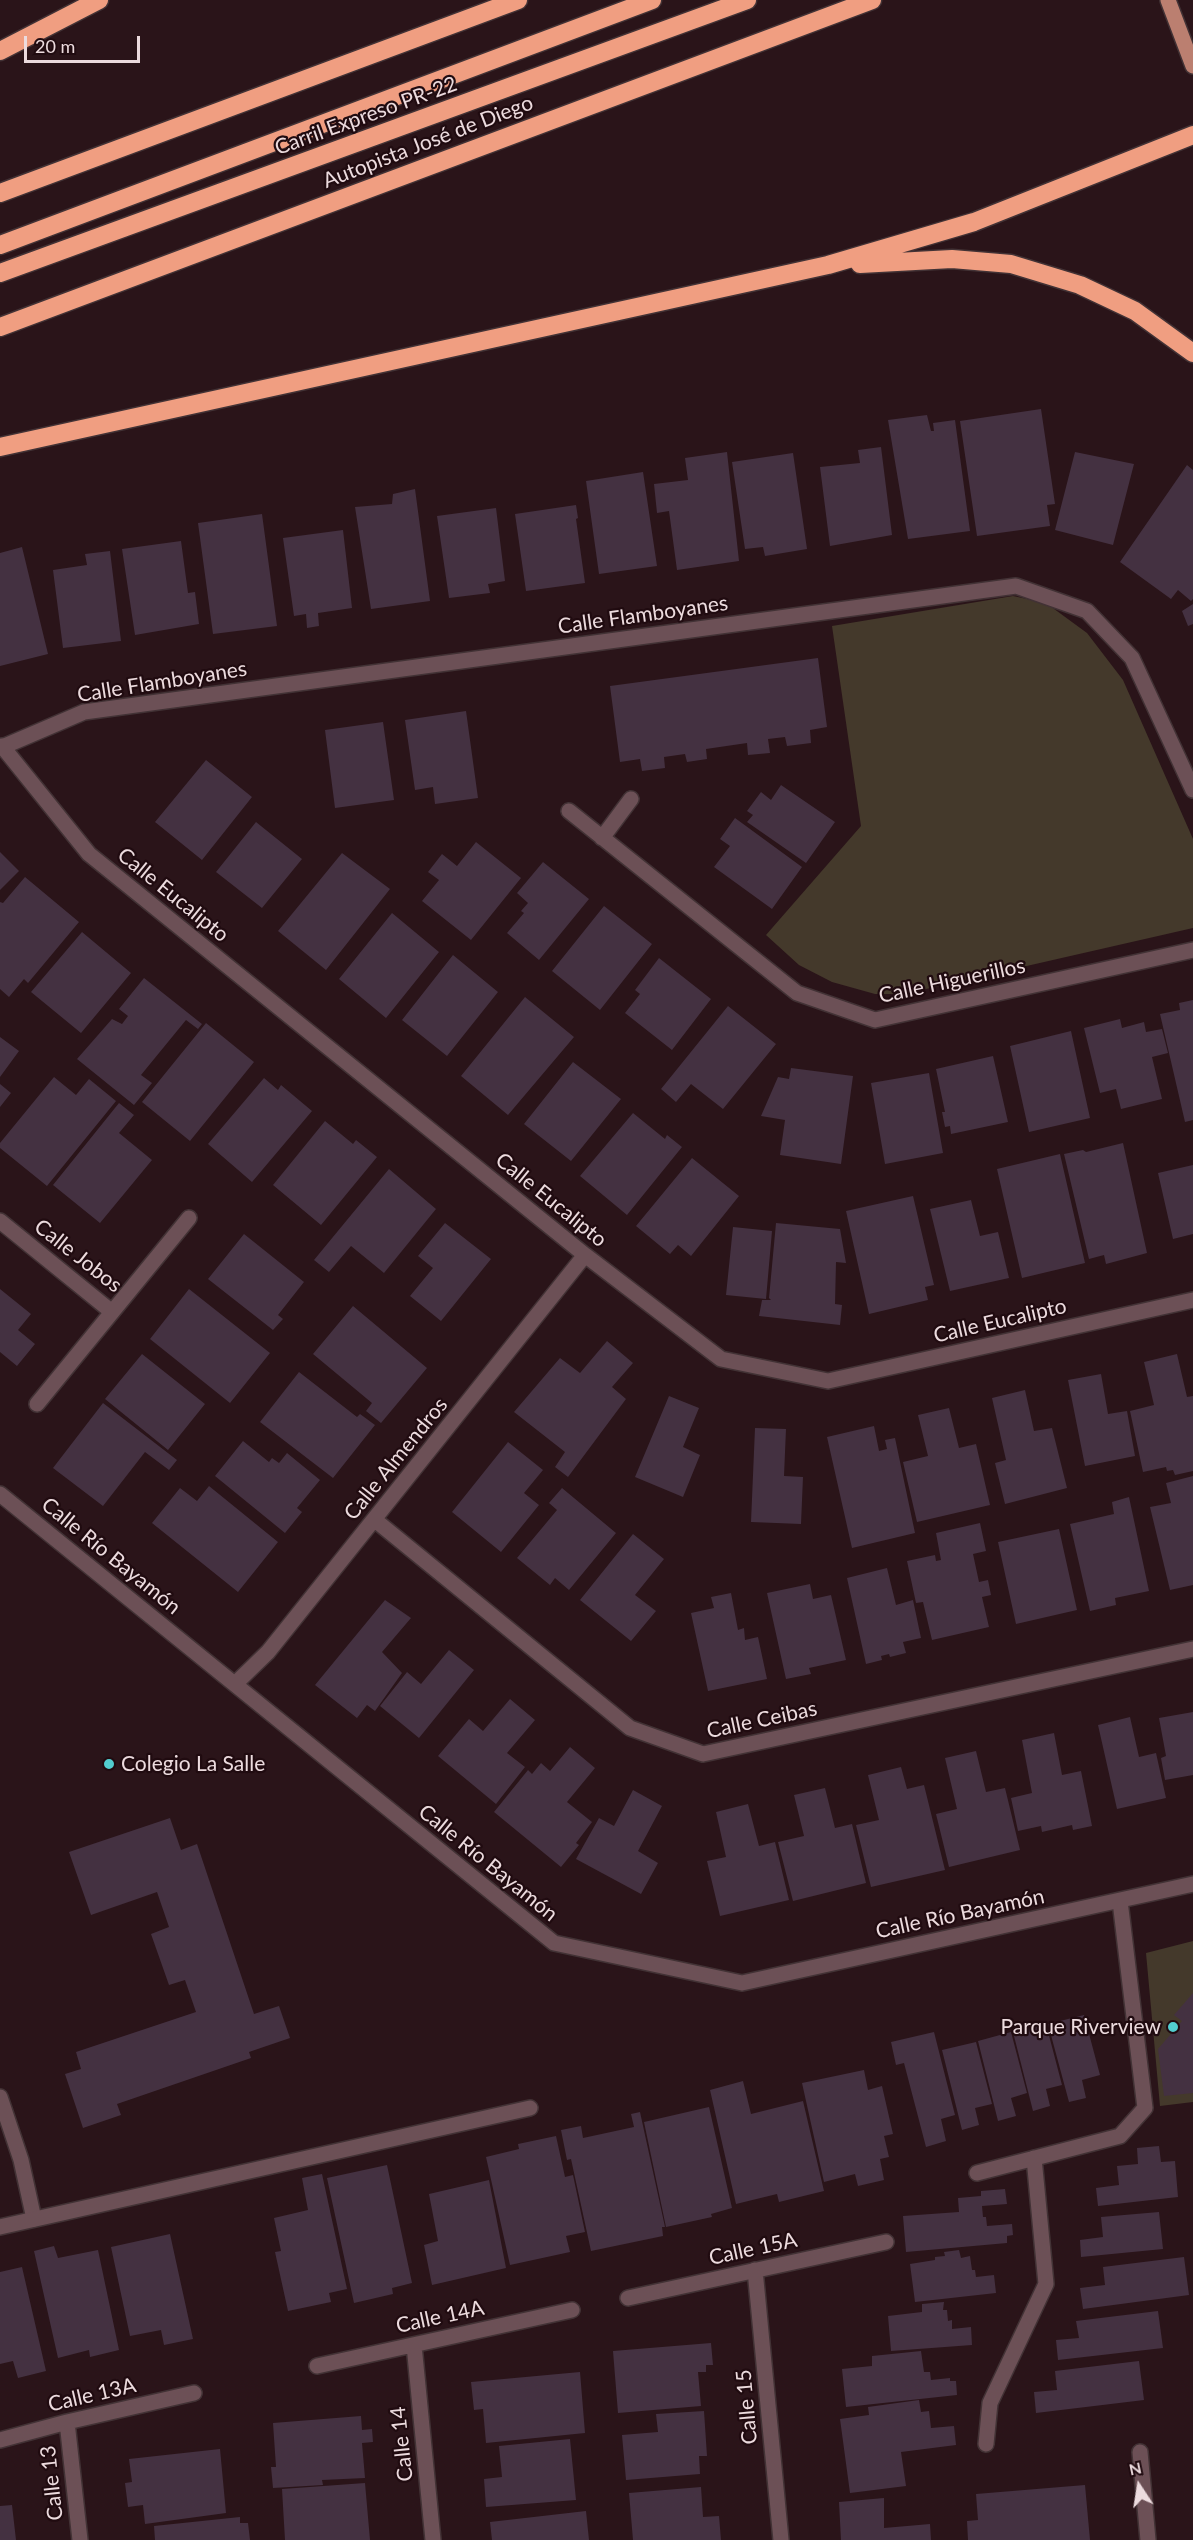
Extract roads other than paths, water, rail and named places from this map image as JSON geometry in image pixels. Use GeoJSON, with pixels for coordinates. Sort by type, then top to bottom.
{"type":"FeatureCollection","features":[{"type":"Feature","properties":{"kind":"highway"},"geometry":{"type":"LineString","coordinates":[[0,51],[99,0]]}},
{"type":"Feature","properties":{"kind":"highway"},"geometry":{"type":"LineString","coordinates":[[0,193],[518,0]]}},
{"type":"Feature","properties":{"kind":"highway","name":"Carril Expreso PR-22"},"geometry":{"type":"LineString","coordinates":[[0,245],[652,0]]}},
{"type":"Feature","properties":{"kind":"highway","name":"Carril Expreso PR-22"},"geometry":{"type":"LineString","coordinates":[[0,273],[747,0]]}},
{"type":"Feature","properties":{"kind":"highway","name":"Autopista José de Diego"},"geometry":{"type":"LineString","coordinates":[[0,327],[873,0]]}},
{"type":"Feature","properties":{"kind":"highway"},"geometry":{"type":"LineString","coordinates":[[0,447],[828,265],[974,222],[1193,135]]}},
{"type":"Feature","properties":{"kind":"highway"},"geometry":{"type":"LineString","coordinates":[[828,265],[952,259],[1011,264],[1080,285],[1135,311],[1193,354]]}},
{"type":"Feature","properties":{"kind":"main road"},"geometry":{"type":"LineString","coordinates":[[1168,0],[1193,66]]}},
{"type":"Feature","properties":{"kind":"street","name":"Calle Flamboyanes"},"geometry":{"type":"LineString","coordinates":[[1,747],[84,712],[1016,586],[1087,611],[1132,658],[1193,790]]}},
{"type":"Feature","properties":{"kind":"street","name":"Calle Eucalipto"},"geometry":{"type":"LineString","coordinates":[[1,747],[89,854],[585,1256],[721,1359],[828,1381],[1193,1300]]}},
{"type":"Feature","properties":{"kind":"street"},"geometry":{"type":"LineString","coordinates":[[602,838],[631,799]]}},
{"type":"Feature","properties":{"kind":"street","name":"Calle Higuerillos"},"geometry":{"type":"LineString","coordinates":[[569,811],[797,993],[875,1020],[1193,951]]}},
{"type":"Feature","properties":{"kind":"street","name":"Calle Jobos"},"geometry":{"type":"LineString","coordinates":[[0,1221],[112,1312],[189,1218]]}},
{"type":"Feature","properties":{"kind":"street","name":"Calle Almendros"},"geometry":{"type":"LineString","coordinates":[[235,1684],[268,1652],[585,1256]]}},
{"type":"Feature","properties":{"kind":"street"},"geometry":{"type":"LineString","coordinates":[[37,1404],[112,1312]]}},
{"type":"Feature","properties":{"kind":"street","name":"Calle Río Bayamón"},"geometry":{"type":"LineString","coordinates":[[0,1494],[554,1943],[742,1983],[1193,1884]]}},
{"type":"Feature","properties":{"kind":"street","name":"Calle Ceibas"},"geometry":{"type":"LineString","coordinates":[[375,1520],[630,1728],[703,1754],[1193,1649]]}},
{"type":"Feature","properties":{"kind":"street"},"geometry":{"type":"LineString","coordinates":[[977,2173],[1120,2136],[1145,2108],[1120,1901]]}},
{"type":"Feature","properties":{"kind":"street"},"geometry":{"type":"LineString","coordinates":[[0,2097],[21,2160],[34,2219]]}},
{"type":"Feature","properties":{"kind":"street"},"geometry":{"type":"LineString","coordinates":[[0,2227],[530,2108]]}},
{"type":"Feature","properties":{"kind":"street"},"geometry":{"type":"LineString","coordinates":[[986,2444],[990,2403],[1046,2284],[1034,2158]]}},
{"type":"Feature","properties":{"kind":"street","name":"Calle 15A"},"geometry":{"type":"LineString","coordinates":[[628,2298],[886,2241]]}},
{"type":"Feature","properties":{"kind":"street","name":"Calle 15"},"geometry":{"type":"LineString","coordinates":[[755,2270],[781,2540]]}},
{"type":"Feature","properties":{"kind":"street","name":"Calle 14A"},"geometry":{"type":"LineString","coordinates":[[317,2366],[572,2310]]}},
{"type":"Feature","properties":{"kind":"street","name":"Calle 14"},"geometry":{"type":"LineString","coordinates":[[414,2345],[433,2540]]}},
{"type":"Feature","properties":{"kind":"street","name":"Calle 13A"},"geometry":{"type":"LineString","coordinates":[[0,2440],[194,2393]]}},
{"type":"Feature","properties":{"kind":"street","name":"Calle 13"},"geometry":{"type":"LineString","coordinates":[[67,2422],[80,2540]]}},
{"type":"Feature","properties":{"kind":"street"},"geometry":{"type":"LineString","coordinates":[[1140,2452],[1148,2540]]}},
{"type":"Feature","properties":{"kind":"place","name":"Colegio La Salle"},"geometry":{"type":"Point","coordinates":[109,1764]}},
{"type":"Feature","properties":{"kind":"place","name":"Parque Riverview"},"geometry":{"type":"Point","coordinates":[1173,2027]}}]}
